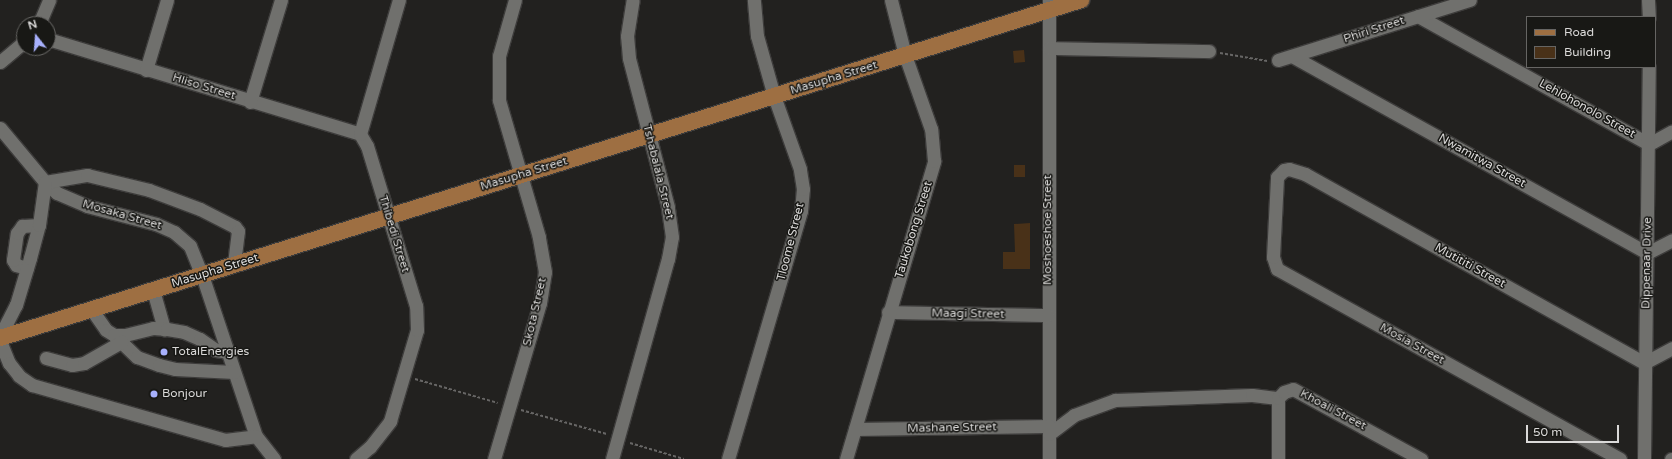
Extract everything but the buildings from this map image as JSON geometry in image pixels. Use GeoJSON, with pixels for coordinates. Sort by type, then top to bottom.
{"type":"FeatureCollection","features":[{"type":"Feature","properties":{"kind":"main road","name":"Masupha Street"},"geometry":{"type":"LineString","coordinates":[[0,338],[905,55],[1049,5],[1081,0]]}},
{"type":"Feature","properties":{"kind":"street"},"geometry":{"type":"LineString","coordinates":[[42,16],[49,0]]}},
{"type":"Feature","properties":{"kind":"street"},"geometry":{"type":"LineString","coordinates":[[146,70],[167,0]]}},
{"type":"Feature","properties":{"kind":"street"},"geometry":{"type":"LineString","coordinates":[[250,102],[281,0]]}},
{"type":"Feature","properties":{"kind":"street"},"geometry":{"type":"LineString","coordinates":[[360,134],[399,0]]}},
{"type":"Feature","properties":{"kind":"street","name":"Skota Street"},"geometry":{"type":"LineString","coordinates":[[494,459],[541,296],[544,272],[539,237],[499,100],[498,78],[501,50],[515,0]]}},
{"type":"Feature","properties":{"kind":"street","name":"Tshabalala Street"},"geometry":{"type":"LineString","coordinates":[[612,459],[668,260],[672,237],[668,207],[629,58],[627,36],[632,0]]}},
{"type":"Feature","properties":{"kind":"street","name":"Tloome Street"},"geometry":{"type":"LineString","coordinates":[[728,459],[801,211],[803,189],[800,169],[774,96],[757,36],[754,0]]}},
{"type":"Feature","properties":{"kind":"street","name":"Taukobong Street"},"geometry":{"type":"LineString","coordinates":[[846,459],[888,312],[932,172],[935,153],[931,129],[905,55],[891,0]]}},
{"type":"Feature","properties":{"kind":"street","name":"Phiri Street"},"geometry":{"type":"LineString","coordinates":[[1278,60],[1470,0]]}},
{"type":"Feature","properties":{"kind":"street"},"geometry":{"type":"LineString","coordinates":[[1648,0],[1649,16]]}},
{"type":"Feature","properties":{"kind":"street","name":"Moshoeshoe Street"},"geometry":{"type":"LineString","coordinates":[[1049,5],[1049,459]]}},
{"type":"Feature","properties":{"kind":"street","name":"Lehlohonolo Street"},"geometry":{"type":"LineString","coordinates":[[1418,16],[1649,144],[1672,131]]}},
{"type":"Feature","properties":{"kind":"street","name":"Hliso Street"},"geometry":{"type":"LineString","coordinates":[[56,42],[250,102],[360,134]]}},
{"type":"Feature","properties":{"kind":"street"},"geometry":{"type":"LineString","coordinates":[[1049,48],[1209,51]]}},
{"type":"Feature","properties":{"kind":"street"},"geometry":{"type":"LineString","coordinates":[[0,62],[16,49]]}},
{"type":"Feature","properties":{"kind":"street","name":"Nwamitwa Street"},"geometry":{"type":"LineString","coordinates":[[1292,56],[1646,253]]}},
{"type":"Feature","properties":{"kind":"street","name":"Dippenaar Drive"},"geometry":{"type":"LineString","coordinates":[[1644,459],[1644,363],[1649,144],[1649,68]]}},
{"type":"Feature","properties":{"kind":"street","name":"Mosaka Street"},"geometry":{"type":"LineString","coordinates":[[0,128],[45,182],[69,200],[156,224],[174,232],[190,246],[202,275],[256,436],[274,459]]}},
{"type":"Feature","properties":{"kind":"street","name":"Thibedi Street"},"geometry":{"type":"LineString","coordinates":[[356,459],[374,442],[390,421],[417,330],[418,318],[367,146],[360,134]]}},
{"type":"Feature","properties":{"kind":"street","name":"Mutititi Street"},"geometry":{"type":"LineString","coordinates":[[1276,186],[1277,177],[1284,170],[1305,174],[1644,363]]}},
{"type":"Feature","properties":{"kind":"street"},"geometry":{"type":"LineString","coordinates":[[234,265],[238,231],[235,227],[200,209],[149,190],[87,176],[45,182],[39,225],[27,268],[16,304],[0,338],[9,363],[19,376],[43,389],[225,440],[256,436]]}},
{"type":"Feature","properties":{"kind":"street","name":"Mosia Street"},"geometry":{"type":"LineString","coordinates":[[1276,186],[1273,257],[1277,269],[1620,459]]}},
{"type":"Feature","properties":{"kind":"street"},"geometry":{"type":"LineString","coordinates":[[27,268],[16,265],[13,260],[17,233],[22,226],[39,225]]}},
{"type":"Feature","properties":{"kind":"street"},"geometry":{"type":"LineString","coordinates":[[1646,253],[1672,240]]}},
{"type":"Feature","properties":{"kind":"street"},"geometry":{"type":"LineString","coordinates":[[153,290],[164,329]]}},
{"type":"Feature","properties":{"kind":"street"},"geometry":{"type":"LineString","coordinates":[[92,310],[106,330],[118,338],[138,356],[175,369],[234,372]]}},
{"type":"Feature","properties":{"kind":"street","name":"Maagi Street"},"geometry":{"type":"LineString","coordinates":[[888,312],[1048,315]]}},
{"type":"Feature","properties":{"kind":"street"},"geometry":{"type":"LineString","coordinates":[[46,358],[72,365],[84,364],[118,338],[164,329],[184,332],[200,339],[216,350],[227,352]]}},
{"type":"Feature","properties":{"kind":"street"},"geometry":{"type":"LineString","coordinates":[[1644,363],[1672,348]]}},
{"type":"Feature","properties":{"kind":"street","name":"Khoali Street"},"geometry":{"type":"LineString","coordinates":[[1278,398],[1284,392],[1293,389],[1307,395],[1421,459]]}},
{"type":"Feature","properties":{"kind":"street"},"geometry":{"type":"LineString","coordinates":[[1049,430],[1074,415],[1115,400],[1252,395],[1278,398],[1278,459]]}},
{"type":"Feature","properties":{"kind":"street","name":"Mashane Street"},"geometry":{"type":"LineString","coordinates":[[855,429],[1049,430]]}},
{"type":"Feature","properties":{"kind":"path"},"geometry":{"type":"LineString","coordinates":[[1209,51],[1266,62],[1278,60]]}},
{"type":"Feature","properties":{"kind":"path"},"geometry":{"type":"LineString","coordinates":[[404,376],[618,438],[684,459]]}},
{"type":"Feature","properties":{"kind":"place","name":"TotalEnergies"},"geometry":{"type":"Point","coordinates":[164,352]}},
{"type":"Feature","properties":{"kind":"place","name":"Bonjour"},"geometry":{"type":"Point","coordinates":[154,394]}}]}
